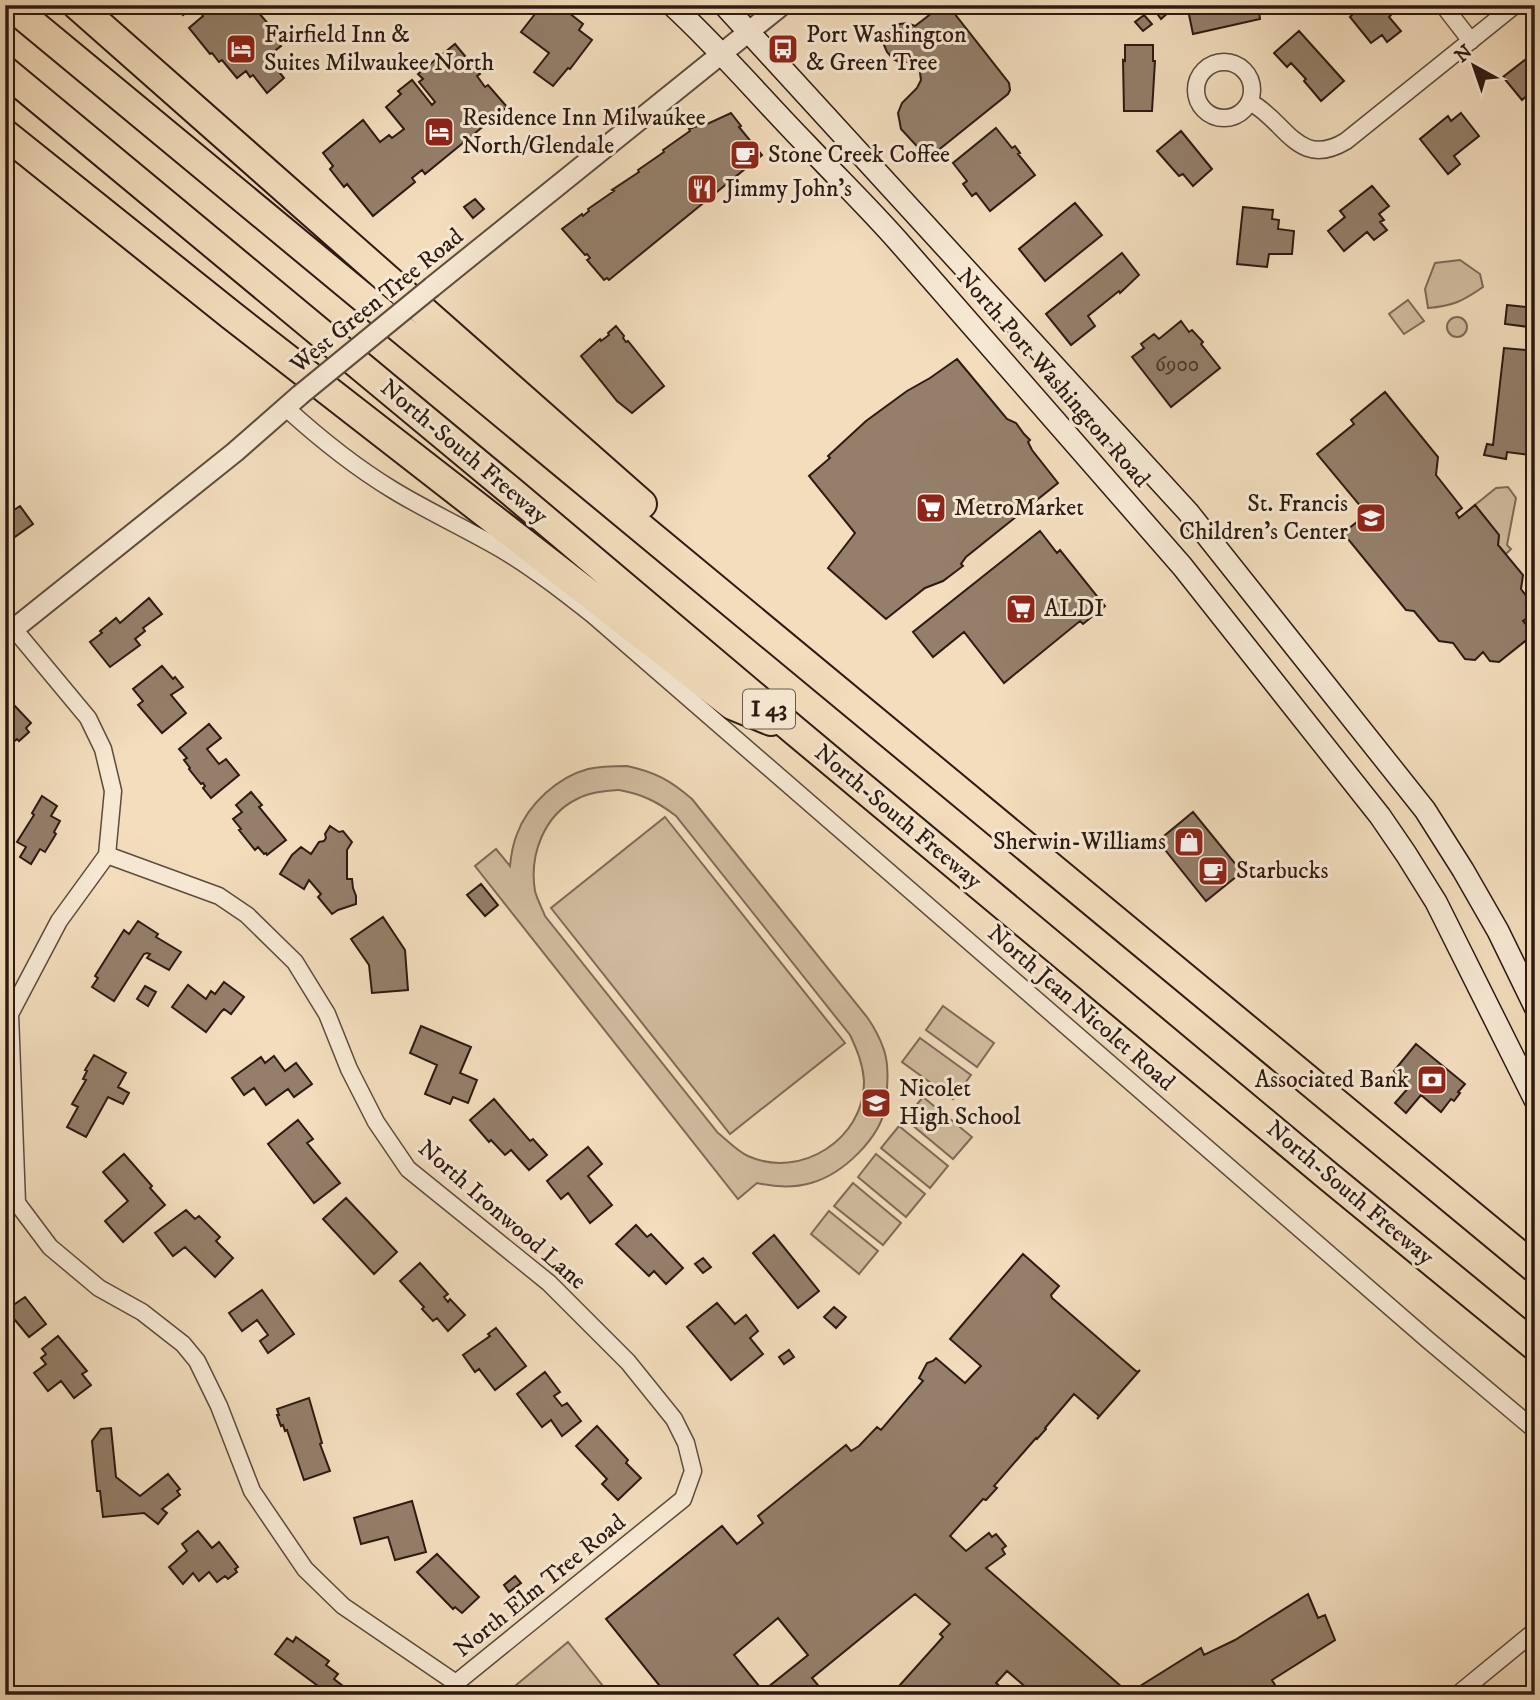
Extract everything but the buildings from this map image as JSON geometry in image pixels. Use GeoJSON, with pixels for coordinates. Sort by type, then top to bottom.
{"type":"FeatureCollection","features":[{"type":"Feature","properties":{"kind":"highway","name":"I 43"},"geometry":{"type":"LineString","coordinates":[[10,5],[1535,1268]]}},
{"type":"Feature","properties":{"kind":"highway"},"geometry":{"type":"LineString","coordinates":[[77,5],[705,560],[766,631]]}},
{"type":"Feature","properties":{"kind":"highway","name":"North-South Freeway"},"geometry":{"type":"LineString","coordinates":[[5,71],[1535,1346]]}},
{"type":"Feature","properties":{"kind":"highway"},"geometry":{"type":"LineString","coordinates":[[5,134],[231,316],[732,705],[795,731]]}},
{"type":"Feature","properties":{"kind":"main road","name":"North Port Washington Road"},"geometry":{"type":"LineString","coordinates":[[672,5],[722,52],[805,144],[864,203],[1182,566],[1380,816],[1415,867],[1530,1079]]}},
{"type":"Feature","properties":{"kind":"main road","name":"North Port Washington Road"},"geometry":{"type":"LineString","coordinates":[[724,5],[1205,533],[1425,810],[1498,931],[1535,1007]]}},
{"type":"Feature","properties":{"kind":"street","name":"West Green Tree Road"},"geometry":{"type":"LineString","coordinates":[[10,632],[235,452],[432,287],[782,5]]}},
{"type":"Feature","properties":{"kind":"street"},"geometry":{"type":"LineString","coordinates":[[1443,5],[1471,41]]}},
{"type":"Feature","properties":{"kind":"street"},"geometry":{"type":"LineString","coordinates":[[1250,102],[1259,107],[1293,140],[1314,151],[1327,150],[1346,141],[1515,5]]}},
{"type":"Feature","properties":{"kind":"street","name":"North Jean Nicolet Road"},"geometry":{"type":"LineString","coordinates":[[293,401],[308,429],[376,479],[513,557],[593,615],[1397,1314],[1535,1430]]}},
{"type":"Feature","properties":{"kind":"street"},"geometry":{"type":"LineString","coordinates":[[10,632],[88,718],[103,749],[113,791],[107,855]]}},
{"type":"Feature","properties":{"kind":"street","name":"North Elm Tree Road"},"geometry":{"type":"LineString","coordinates":[[107,855],[59,921],[10,1014],[17,1203],[50,1247],[99,1288],[142,1312],[183,1344],[197,1361],[219,1406],[252,1491],[305,1569],[343,1606],[456,1683],[683,1499],[693,1471],[686,1443],[674,1419]]}},
{"type":"Feature","properties":{"kind":"street","name":"North Ironwood Lane"},"geometry":{"type":"LineString","coordinates":[[107,855],[219,896],[247,915],[266,933],[295,962],[327,1014],[349,1069],[376,1122],[408,1168],[549,1283],[628,1362],[674,1419]]}},
{"type":"Feature","properties":{"kind":"street"},"geometry":{"type":"LineString","coordinates":[[1457,1695],[1535,1631]]}},
{"type":"Feature","properties":{"kind":"shaded area"},"geometry":{"type":"Polygon","coordinates":[[[1460,260],[1480,274],[1483,287],[1457,302],[1428,308],[1425,289],[1435,263],[1460,260]]]}},
{"type":"Feature","properties":{"kind":"shaded area"},"geometry":{"type":"Polygon","coordinates":[[[1408,300],[1424,321],[1404,334],[1389,314],[1408,300]]]}},
{"type":"Feature","properties":{"kind":"shaded area"},"geometry":{"type":"Polygon","coordinates":[[[1457,317],[1464,320],[1467,327],[1464,334],[1457,337],[1450,334],[1447,327],[1450,320],[1457,317]]]}},
{"type":"Feature","properties":{"kind":"shaded area"},"geometry":{"type":"Polygon","coordinates":[[[1508,487],[1516,498],[1507,545],[1511,549],[1506,554],[1498,545],[1499,535],[1475,505],[1496,488],[1508,487]]]}},
{"type":"Feature","properties":{"kind":"shaded area"},"geometry":{"type":"Polygon","coordinates":[[[627,766],[662,778],[692,799],[867,1017],[879,1037],[887,1069],[887,1100],[883,1117],[869,1142],[836,1172],[804,1185],[777,1186],[757,1183],[738,1199],[475,866],[496,849],[510,866],[514,842],[522,823],[536,802],[555,785],[588,769],[627,766]],[[619,790],[582,797],[565,806],[548,826],[541,838],[534,864],[536,894],[545,916],[718,1133],[733,1146],[748,1156],[768,1162],[788,1163],[808,1158],[826,1149],[841,1137],[854,1121],[861,1102],[864,1081],[850,1035],[676,816],[649,799],[619,790]]]}},
{"type":"Feature","properties":{"kind":"shaded area"},"geometry":{"type":"Polygon","coordinates":[[[665,817],[845,1043],[730,1134],[551,908],[665,817]]]}},
{"type":"Feature","properties":{"kind":"shaded area"},"geometry":{"type":"Polygon","coordinates":[[[943,1006],[994,1043],[977,1067],[926,1030],[943,1006]]]}},
{"type":"Feature","properties":{"kind":"shaded area"},"geometry":{"type":"Polygon","coordinates":[[[920,1038],[971,1075],[953,1099],[902,1062],[920,1038]]]}},
{"type":"Feature","properties":{"kind":"shaded area"},"geometry":{"type":"Polygon","coordinates":[[[923,1097],[972,1137],[953,1159],[905,1119],[923,1097]]]}},
{"type":"Feature","properties":{"kind":"shaded area"},"geometry":{"type":"Polygon","coordinates":[[[899,1126],[948,1166],[930,1188],[881,1148],[899,1126]]]}},
{"type":"Feature","properties":{"kind":"shaded area"},"geometry":{"type":"Polygon","coordinates":[[[876,1154],[925,1194],[906,1217],[858,1177],[876,1154]]]}},
{"type":"Feature","properties":{"kind":"shaded area"},"geometry":{"type":"Polygon","coordinates":[[[853,1183],[901,1223],[883,1245],[834,1206],[853,1183]]]}},
{"type":"Feature","properties":{"kind":"shaded area"},"geometry":{"type":"Polygon","coordinates":[[[829,1211],[878,1251],[859,1274],[811,1234],[829,1211]]]}},
{"type":"Feature","properties":{"kind":"shaded area"},"geometry":{"type":"Polygon","coordinates":[[[568,1642],[610,1695],[504,1695],[568,1642]]]}},
{"type":"Feature","properties":{"kind":"place","name":"Fairfield Inn & Suites Milwaukee North"},"geometry":{"type":"Point","coordinates":[241,49]}},
{"type":"Feature","properties":{"kind":"place","name":"Port Washington & Green Tree"},"geometry":{"type":"Point","coordinates":[783,49]}},
{"type":"Feature","properties":{"kind":"place","name":"Residence Inn Milwaukee North/Glendale"},"geometry":{"type":"Point","coordinates":[439,132]}},
{"type":"Feature","properties":{"kind":"place","name":"Stone Creek Coffee"},"geometry":{"type":"Point","coordinates":[745,155]}},
{"type":"Feature","properties":{"kind":"place","name":"Jimmy John's"},"geometry":{"type":"Point","coordinates":[702,189]}},
{"type":"Feature","properties":{"kind":"place","name":"MetroMarket"},"geometry":{"type":"Point","coordinates":[931,508]}},
{"type":"Feature","properties":{"kind":"place","name":"St. Francis Children's Center"},"geometry":{"type":"Point","coordinates":[1371,518]}},
{"type":"Feature","properties":{"kind":"place","name":"ALDI"},"geometry":{"type":"Point","coordinates":[1021,609]}},
{"type":"Feature","properties":{"kind":"place","name":"Sherwin-Williams"},"geometry":{"type":"Point","coordinates":[1189,842]}},
{"type":"Feature","properties":{"kind":"place","name":"Starbucks"},"geometry":{"type":"Point","coordinates":[1213,871]}},
{"type":"Feature","properties":{"kind":"place","name":"Associated Bank"},"geometry":{"type":"Point","coordinates":[1432,1080]}},
{"type":"Feature","properties":{"kind":"place","name":"Nicolet High School"},"geometry":{"type":"Point","coordinates":[876,1103]}}]}
